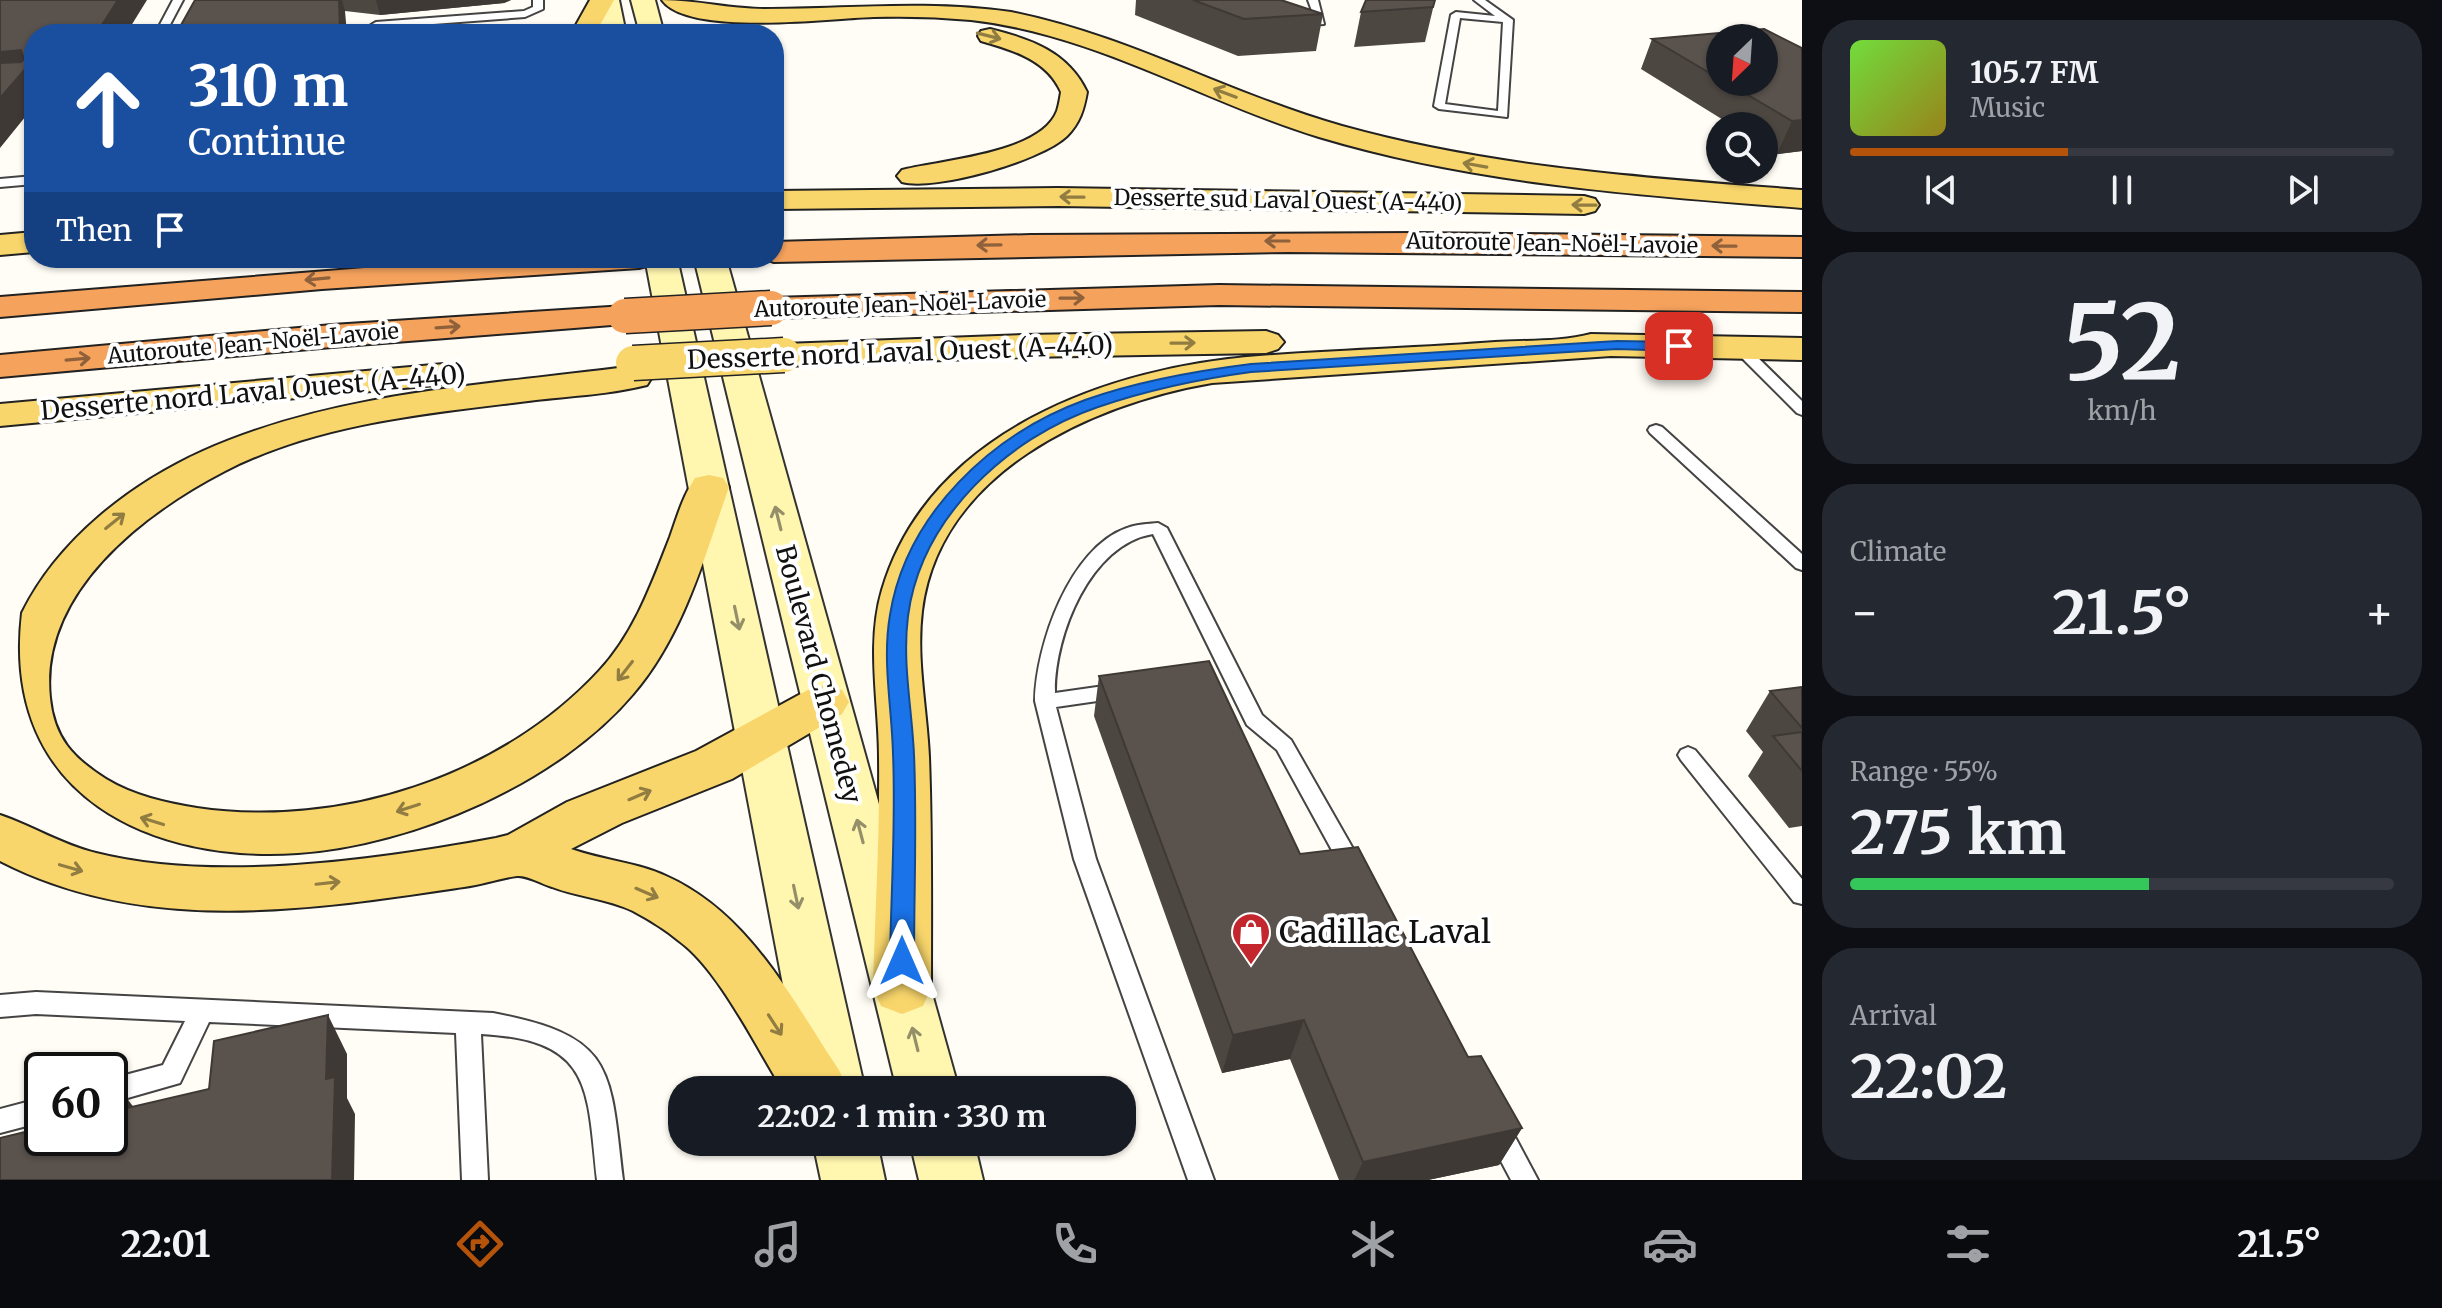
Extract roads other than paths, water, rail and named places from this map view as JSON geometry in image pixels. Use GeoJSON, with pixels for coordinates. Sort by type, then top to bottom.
{"type":"FeatureCollection","features":[{"type":"Feature","properties":{"kind":"highway","name":"Autoroute Jean-Noël-Lavoie"},"geometry":{"type":"LineString","coordinates":[[784,252],[1255,241],[1802,247]]}},
{"type":"Feature","properties":{"kind":"highway"},"geometry":{"type":"LineString","coordinates":[[0,307],[322,279],[491,268]]}},
{"type":"Feature","properties":{"kind":"highway","name":"Autoroute Jean-Noël-Lavoie"},"geometry":{"type":"LineString","coordinates":[[0,366],[316,337],[771,308],[1219,295],[1802,302]]}},
{"type":"Feature","properties":{"kind":"highway"},"geometry":{"type":"LineString","coordinates":[[1219,295],[1802,324]]}},
{"type":"Feature","properties":{"kind":"main road"},"geometry":{"type":"LineString","coordinates":[[589,24],[604,0]]}},
{"type":"Feature","properties":{"kind":"main road"},"geometry":{"type":"LineString","coordinates":[[674,0],[761,24]]}},
{"type":"Feature","properties":{"kind":"main road"},"geometry":{"type":"LineString","coordinates":[[784,28],[901,9],[965,12],[1012,19],[1066,33],[1312,126],[1413,152],[1566,179],[1802,199]]}},
{"type":"Feature","properties":{"kind":"main road"},"geometry":{"type":"LineString","coordinates":[[784,29],[916,25],[965,31],[1008,41],[1048,60],[1068,79],[1074,100],[1067,120],[1054,133],[1033,146],[994,161],[915,175],[784,184]]}},
{"type":"Feature","properties":{"kind":"main road","name":"Desserte sud Laval Ouest (A-440)"},"geometry":{"type":"LineString","coordinates":[[784,200],[1088,197],[1802,209]]}},
{"type":"Feature","properties":{"kind":"main road","name":"Desserte nord Laval Ouest (A-440)"},"geometry":{"type":"LineString","coordinates":[[0,415],[319,385],[633,370],[784,355],[1216,342],[1802,349]]}},
{"type":"Feature","properties":{"kind":"main road"},"geometry":{"type":"LineString","coordinates":[[902,988],[904,754],[897,688],[899,615],[910,571],[930,529],[957,494],[989,462],[1031,433],[1090,404],[1191,376],[1251,368],[1617,345]]}},
{"type":"Feature","properties":{"kind":"main road"},"geometry":{"type":"LineString","coordinates":[[633,370],[337,421],[238,451],[167,485],[125,513],[87,545],[58,580],[36,616],[19,675],[20,693],[33,735],[58,770],[98,799],[155,822],[187,829],[253,834],[319,830],[427,802],[484,778],[537,750],[613,687],[638,654],[658,616],[709,487]]}},
{"type":"Feature","properties":{"kind":"main road"},"geometry":{"type":"LineString","coordinates":[[0,836],[31,853],[89,874],[159,887],[201,890],[330,883],[521,853],[568,825],[711,766],[825,702]]}},
{"type":"Feature","properties":{"kind":"main road"},"geometry":{"type":"LineString","coordinates":[[521,853],[572,872],[647,892],[701,925],[733,960],[808,1076]]}},
{"type":"Feature","properties":{"kind":"street"},"geometry":{"type":"LineString","coordinates":[[604,0],[611,24]]}},
{"type":"Feature","properties":{"kind":"street"},"geometry":{"type":"LineString","coordinates":[[643,0],[649,24]]}},
{"type":"Feature","properties":{"kind":"street"},"geometry":{"type":"LineString","coordinates":[[663,268],[831,1076]]}},
{"type":"Feature","properties":{"kind":"street","name":"Boulevard Chomedey"},"geometry":{"type":"LineString","coordinates":[[713,268],[924,1076]]}},
{"type":"Feature","properties":{"kind":"street"},"geometry":{"type":"LineString","coordinates":[[848,1156],[853,1180]]}},
{"type":"Feature","properties":{"kind":"street"},"geometry":{"type":"LineString","coordinates":[[945,1156],[951,1180]]}},
{"type":"Feature","properties":{"kind":"lane"},"geometry":{"type":"LineString","coordinates":[[165,24],[178,0]]}},
{"type":"Feature","properties":{"kind":"lane"},"geometry":{"type":"LineString","coordinates":[[390,24],[518,15],[535,11],[538,0]]}},
{"type":"Feature","properties":{"kind":"lane"},"geometry":{"type":"LineString","coordinates":[[1292,22],[1321,22],[1313,0]]}},
{"type":"Feature","properties":{"kind":"lane"},"geometry":{"type":"LineString","coordinates":[[1479,0],[1508,20]]}},
{"type":"Feature","properties":{"kind":"lane"},"geometry":{"type":"LineString","coordinates":[[517,24],[518,15]]}},
{"type":"Feature","properties":{"kind":"lane"},"geometry":{"type":"LineString","coordinates":[[1456,15],[1508,20],[1503,115],[1439,106],[1456,15]]}},
{"type":"Feature","properties":{"kind":"lane"},"geometry":{"type":"LineString","coordinates":[[0,183],[24,181]]}},
{"type":"Feature","properties":{"kind":"lane"},"geometry":{"type":"LineString","coordinates":[[1740,348],[1802,410]]}},
{"type":"Feature","properties":{"kind":"lane"},"geometry":{"type":"LineString","coordinates":[[1656,430],[1802,564]]}},
{"type":"Feature","properties":{"kind":"lane"},"geometry":{"type":"LineString","coordinates":[[1201,1180],[1085,859],[1045,701],[1048,660],[1064,608],[1108,548],[1124,536],[1158,528],[1224,677],[1254,720],[1284,745],[1360,881]]}},
{"type":"Feature","properties":{"kind":"lane"},"geometry":{"type":"LineString","coordinates":[[1045,701],[1144,688]]}},
{"type":"Feature","properties":{"kind":"lane"},"geometry":{"type":"LineString","coordinates":[[1688,755],[1802,895]]}},
{"type":"Feature","properties":{"kind":"lane"},"geometry":{"type":"LineString","coordinates":[[0,1006],[36,1003],[527,1029],[548,1035],[577,1051],[588,1063],[597,1086],[610,1180]]}},
{"type":"Feature","properties":{"kind":"lane"},"geometry":{"type":"LineString","coordinates":[[128,1086],[171,1075],[201,1013]]}},
{"type":"Feature","properties":{"kind":"lane"},"geometry":{"type":"LineString","coordinates":[[468,1024],[475,1180]]}},
{"type":"Feature","properties":{"kind":"lane"},"geometry":{"type":"LineString","coordinates":[[1488,1112],[1525,1180]]}},
{"type":"Feature","properties":{"kind":"lane"},"geometry":{"type":"LineString","coordinates":[[0,1121],[24,1115]]}},
{"type":"Feature","properties":{"kind":"place","name":"Cadillac Laval"},"geometry":{"type":"Point","coordinates":[1251,966]}}]}
